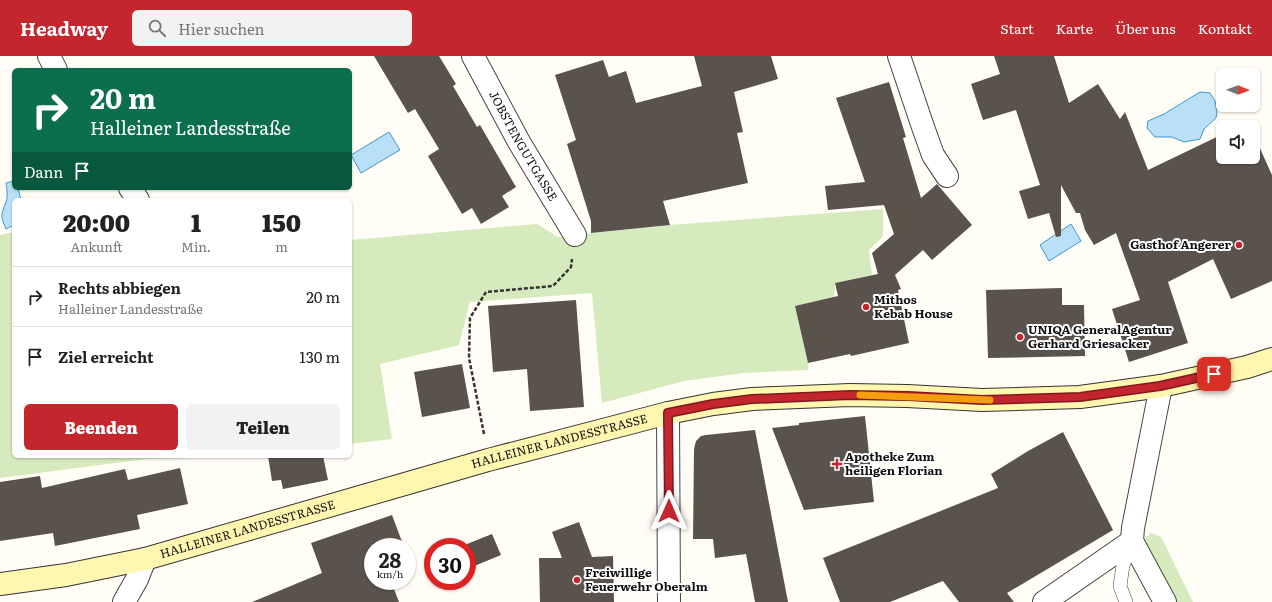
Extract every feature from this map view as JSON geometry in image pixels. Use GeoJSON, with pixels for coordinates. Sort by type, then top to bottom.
{"type":"FeatureCollection","features":[{"type":"Feature","properties":{"kind":"main road","name":"HALLEINER LANDESSTRASSE"},"geometry":{"type":"LineString","coordinates":[[0,584],[66,574],[145,559],[488,460],[668,413],[713,404],[752,399],[850,395],[908,396],[976,400],[1080,397],[1160,386],[1247,367],[1272,359]]}},
{"type":"Feature","properties":{"kind":"street"},"geometry":{"type":"LineString","coordinates":[[49,56],[55,68]]}},
{"type":"Feature","properties":{"kind":"street","name":"JOBSTENGUTGASSE"},"geometry":{"type":"LineString","coordinates":[[473,56],[519,142],[575,235]]}},
{"type":"Feature","properties":{"kind":"street"},"geometry":{"type":"LineString","coordinates":[[899,56],[933,155],[947,176]]}},
{"type":"Feature","properties":{"kind":"street"},"geometry":{"type":"LineString","coordinates":[[1160,386],[1134,521],[1132,541],[1165,602]]}},
{"type":"Feature","properties":{"kind":"street"},"geometry":{"type":"LineString","coordinates":[[668,413],[669,602]]}},
{"type":"Feature","properties":{"kind":"street"},"geometry":{"type":"LineString","coordinates":[[1044,602],[1132,541]]}},
{"type":"Feature","properties":{"kind":"street"},"geometry":{"type":"LineString","coordinates":[[124,602],[137,579],[145,559]]}},
{"type":"Feature","properties":{"kind":"lane"},"geometry":{"type":"LineString","coordinates":[[1126,602],[1120,586],[1123,565],[1132,541]]}},
{"type":"Feature","properties":{"kind":"path"},"geometry":{"type":"LineString","coordinates":[[488,460],[470,358],[470,318],[486,292],[552,286],[571,267],[575,235]]}},
{"type":"Feature","properties":{"kind":"green space"},"geometry":{"type":"Polygon","coordinates":[[[883,209],[883,236],[869,250],[872,275],[835,283],[834,297],[795,306],[808,363],[808,370],[743,373],[684,381],[602,403],[592,293],[470,302],[459,345],[380,364],[392,439],[352,444],[352,240],[537,224],[558,237],[670,225],[883,209]]]}},
{"type":"Feature","properties":{"kind":"green space"},"geometry":{"type":"Polygon","coordinates":[[[12,232],[12,458],[195,458],[146,459],[0,478],[0,235],[12,232]]]}},
{"type":"Feature","properties":{"kind":"green space"},"geometry":{"type":"Polygon","coordinates":[[[1151,533],[1161,537],[1193,602],[1171,602],[1147,551],[1145,539],[1151,533]]]}},
{"type":"Feature","properties":{"kind":"water"},"geometry":{"type":"Polygon","coordinates":[[[1200,92],[1210,93],[1215,101],[1217,112],[1216,118],[1204,129],[1200,139],[1184,142],[1172,137],[1155,137],[1147,128],[1148,121],[1164,114],[1200,92]]]}},
{"type":"Feature","properties":{"kind":"water"},"geometry":{"type":"Polygon","coordinates":[[[389,132],[400,150],[361,173],[352,154],[389,132]]]}},
{"type":"Feature","properties":{"kind":"water"},"geometry":{"type":"Polygon","coordinates":[[[12,182],[12,190],[18,190],[20,198],[12,198],[12,226],[6,229],[2,215],[7,197],[6,183],[12,182]]]}},
{"type":"Feature","properties":{"kind":"water"},"geometry":{"type":"Polygon","coordinates":[[[1071,224],[1081,241],[1049,261],[1040,245],[1071,224]]]}},
{"type":"Feature","properties":{"kind":"building"},"geometry":{"type":"Polygon","coordinates":[[[374,56],[439,56],[456,84],[453,86],[477,127],[480,125],[516,187],[502,196],[509,207],[481,224],[472,208],[462,214],[428,156],[439,149],[415,109],[408,113],[374,56]]]}},
{"type":"Feature","properties":{"kind":"building"},"geometry":{"type":"Polygon","coordinates":[[[694,56],[771,56],[778,79],[734,92],[743,132],[737,133],[748,183],[663,201],[670,225],[591,233],[591,221],[567,144],[576,140],[555,75],[603,60],[609,77],[626,71],[636,103],[702,86],[694,56]]]}},
{"type":"Feature","properties":{"kind":"building"},"geometry":{"type":"Polygon","coordinates":[[[994,56],[1054,56],[1069,103],[1098,84],[1120,119],[1125,112],[1148,170],[1216,137],[1216,164],[1260,164],[1260,148],[1272,175],[1272,281],[1231,299],[1213,259],[1168,282],[1188,343],[1129,362],[1112,309],[1140,300],[1116,233],[1094,245],[1085,230],[1080,213],[1076,213],[1061,185],[1061,236],[1056,237],[1049,213],[1028,219],[1019,191],[1040,185],[1016,110],[983,120],[971,84],[1000,74],[994,56]]]}},
{"type":"Feature","properties":{"kind":"building"},"geometry":{"type":"Polygon","coordinates":[[[889,82],[906,137],[903,138],[921,198],[937,184],[972,225],[932,260],[923,250],[895,275],[901,289],[898,290],[909,343],[851,356],[850,354],[808,363],[795,306],[838,296],[835,283],[878,274],[872,253],[894,234],[884,205],[828,210],[825,186],[865,182],[836,98],[889,82]]]}},
{"type":"Feature","properties":{"kind":"building"},"geometry":{"type":"Polygon","coordinates":[[[1062,288],[1062,305],[1084,305],[1085,356],[988,358],[986,290],[1062,288]]]}},
{"type":"Feature","properties":{"kind":"building"},"geometry":{"type":"Polygon","coordinates":[[[576,300],[584,407],[530,411],[527,369],[493,372],[488,306],[576,300]]]}},
{"type":"Feature","properties":{"kind":"building"},"geometry":{"type":"Polygon","coordinates":[[[462,364],[470,408],[422,417],[414,372],[462,364]]]}},
{"type":"Feature","properties":{"kind":"building","name":"Apotheke Zum heiligen Florian"},"geometry":{"type":"Polygon","coordinates":[[[865,416],[874,502],[804,510],[772,428],[799,425],[799,423],[865,416]]]}},
{"type":"Feature","properties":{"kind":"building"},"geometry":{"type":"Polygon","coordinates":[[[755,430],[788,602],[755,602],[746,554],[715,558],[713,539],[693,539],[694,449],[696,441],[701,436],[706,435],[755,430]]]}},
{"type":"Feature","properties":{"kind":"building"},"geometry":{"type":"Polygon","coordinates":[[[1063,432],[1113,530],[1007,593],[1014,602],[959,602],[943,581],[890,602],[840,602],[823,558],[998,488],[991,474],[1028,451],[1063,432]]]}},
{"type":"Feature","properties":{"kind":"building"},"geometry":{"type":"Polygon","coordinates":[[[268,458],[323,458],[328,480],[283,489],[281,480],[272,481],[268,458]]]}},
{"type":"Feature","properties":{"kind":"building"},"geometry":{"type":"Polygon","coordinates":[[[180,468],[188,504],[137,515],[140,529],[55,546],[53,533],[0,541],[0,482],[40,476],[42,488],[125,469],[128,480],[180,468]]]}},
{"type":"Feature","properties":{"kind":"building"},"geometry":{"type":"Polygon","coordinates":[[[392,515],[401,538],[364,538],[364,590],[394,590],[399,602],[252,602],[322,573],[311,543],[392,515]]]}},
{"type":"Feature","properties":{"kind":"building","name":"Freiwillige Feuerwehr Oberalm"},"geometry":{"type":"Polygon","coordinates":[[[579,522],[592,557],[613,556],[614,602],[540,602],[539,558],[562,558],[552,532],[579,522]]]}},
{"type":"Feature","properties":{"kind":"building"},"geometry":{"type":"Polygon","coordinates":[[[492,534],[501,555],[476,565],[476,540],[492,534]]]}},
{"type":"Feature","properties":{"kind":"slow traffic"},"geometry":{"type":"LineString","coordinates":[[860,395],[990,400]]}},
{"type":"Feature","properties":{"kind":"place","name":"Gasthof Angerer"},"geometry":{"type":"Point","coordinates":[1239,245]}},
{"type":"Feature","properties":{"kind":"place","name":"Mithos Kebab House"},"geometry":{"type":"Point","coordinates":[866,307]}},
{"type":"Feature","properties":{"kind":"place","name":"UNIQA GeneralAgentur Gerhard Griesacker"},"geometry":{"type":"Point","coordinates":[1020,337]}},
{"type":"Feature","properties":{"kind":"place","name":"Apotheke Zum heiligen Florian"},"geometry":{"type":"Point","coordinates":[837,464]}},
{"type":"Feature","properties":{"kind":"place","name":"Freiwillige Feuerwehr Oberalm"},"geometry":{"type":"Point","coordinates":[577,580]}},
{"type":"Feature","properties":{"kind":"route"},"geometry":{"type":"LineString","coordinates":[[669,511],[668,413],[713,404],[752,399],[850,395],[982,400],[1080,397],[1160,386],[1214,374]]}}]}
